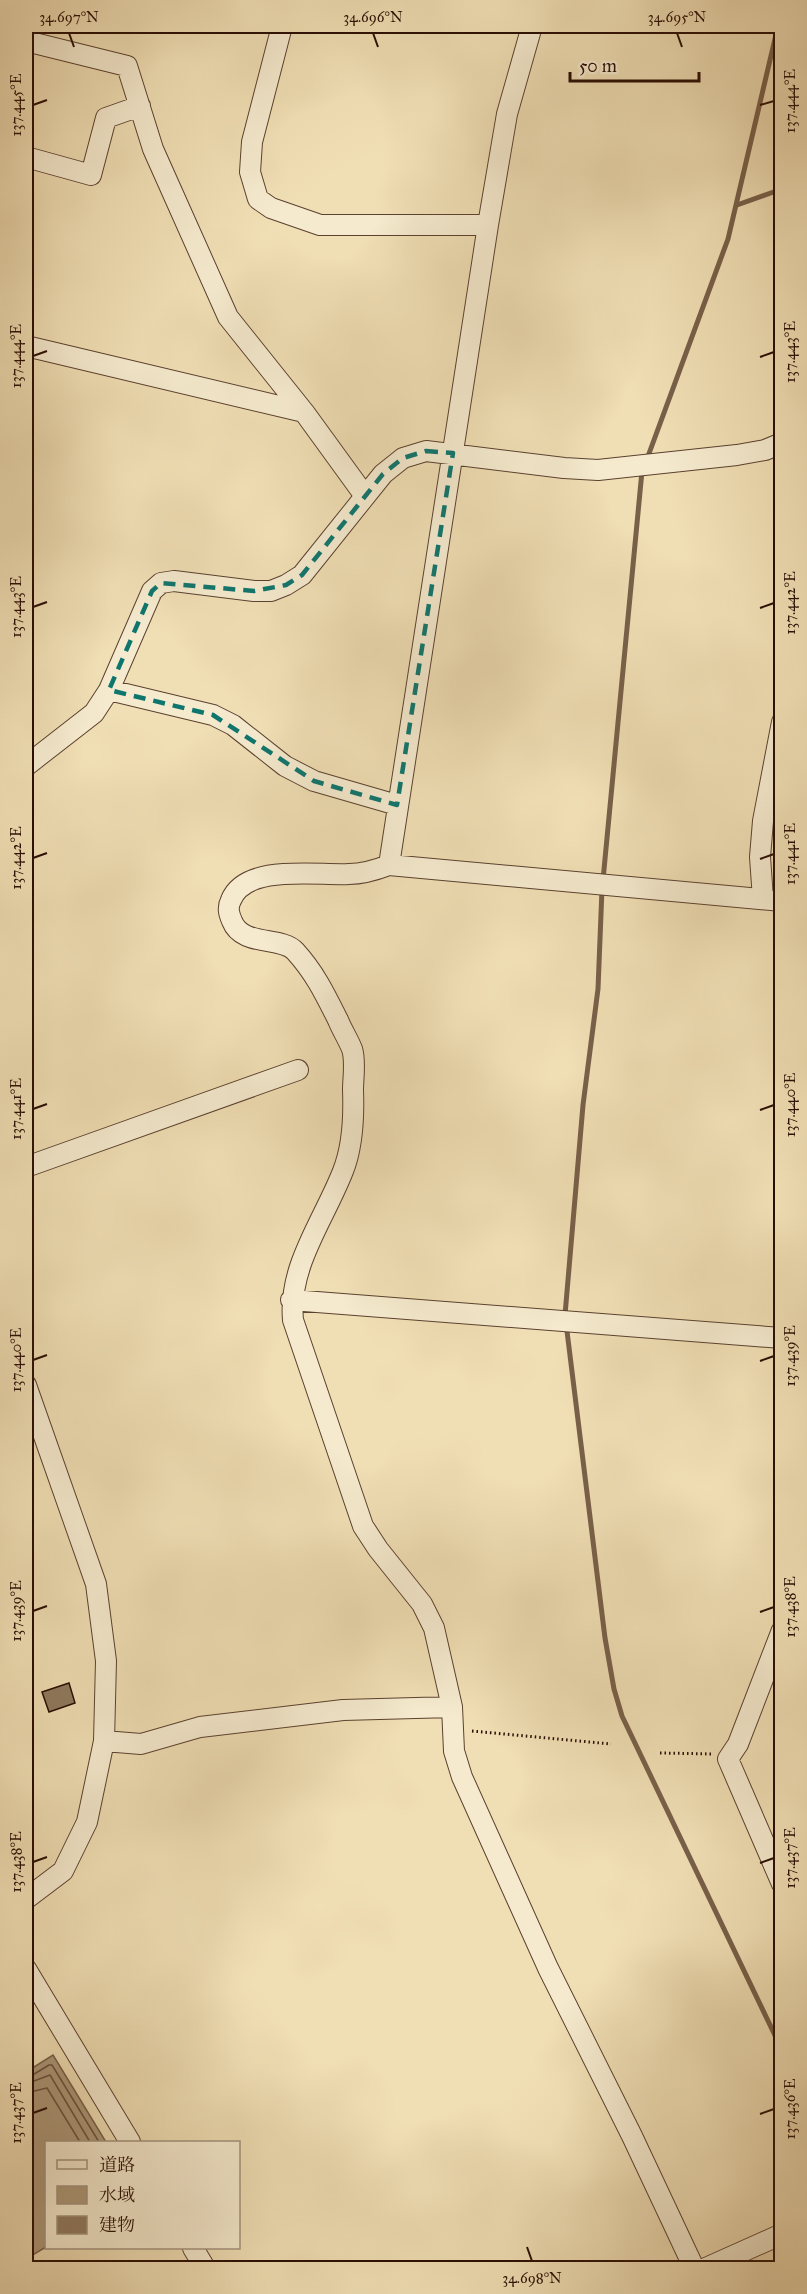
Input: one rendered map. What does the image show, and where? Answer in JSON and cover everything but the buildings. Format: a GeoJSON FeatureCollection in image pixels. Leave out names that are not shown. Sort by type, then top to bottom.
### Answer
{"type":"FeatureCollection","features":[{"type":"Feature","properties":{"kind":"street"},"geometry":{"type":"LineString","coordinates":[[282,26],[252,142],[250,172],[258,199],[271,208],[320,225],[488,225]]}},
{"type":"Feature","properties":{"kind":"street"},"geometry":{"type":"LineString","coordinates":[[389,865],[488,225],[507,114],[532,26]]}},
{"type":"Feature","properties":{"kind":"street"},"geometry":{"type":"LineString","coordinates":[[26,43],[127,66],[153,149],[228,317],[304,412],[365,496]]}},
{"type":"Feature","properties":{"kind":"street"},"geometry":{"type":"LineString","coordinates":[[26,157],[91,175],[106,118],[140,106]]}},
{"type":"Feature","properties":{"kind":"street"},"geometry":{"type":"LineString","coordinates":[[26,346],[304,412]]}},
{"type":"Feature","properties":{"kind":"street"},"geometry":{"type":"LineString","coordinates":[[26,766],[94,712],[109,690],[152,591],[161,583],[174,581],[254,591],[271,591],[286,585],[302,574],[383,474],[403,458],[426,451],[598,470],[737,455],[765,450],[782,443]]}},
{"type":"Feature","properties":{"kind":"street"},"geometry":{"type":"LineString","coordinates":[[109,690],[213,715],[233,725],[285,766],[314,781],[397,805]]}},
{"type":"Feature","properties":{"kind":"street"},"geometry":{"type":"LineString","coordinates":[[694,2268],[632,2136],[548,1968],[462,1777],[454,1751],[452,1707],[434,1628],[422,1604],[378,1549],[363,1526],[293,1320],[291,1300],[296,1276],[344,1169],[354,1118],[353,1051],[318,979],[293,948],[246,936],[234,927],[228,912],[231,900],[238,889],[248,882],[271,875],[373,872],[389,865],[772,900],[760,857],[763,821],[782,722]]}},
{"type":"Feature","properties":{"kind":"street"},"geometry":{"type":"LineString","coordinates":[[26,1167],[298,1070]]}},
{"type":"Feature","properties":{"kind":"street"},"geometry":{"type":"LineString","coordinates":[[291,1300],[782,1338]]}},
{"type":"Feature","properties":{"kind":"street"},"geometry":{"type":"LineString","coordinates":[[26,1385],[96,1584],[106,1661],[104,1741],[87,1822],[63,1871],[26,1899]]}},
{"type":"Feature","properties":{"kind":"street"},"geometry":{"type":"LineString","coordinates":[[782,1630],[738,1744],[729,1759],[782,1884]]}},
{"type":"Feature","properties":{"kind":"street"},"geometry":{"type":"LineString","coordinates":[[104,1741],[141,1744],[200,1727],[322,1712],[452,1707]]}},
{"type":"Feature","properties":{"kind":"street"},"geometry":{"type":"LineString","coordinates":[[26,1969],[128,2141]]}},
{"type":"Feature","properties":{"kind":"street"},"geometry":{"type":"LineString","coordinates":[[706,2268],[782,2234]]}},
{"type":"Feature","properties":{"kind":"street"},"geometry":{"type":"LineString","coordinates":[[194,2249],[205,2268]]}},
{"type":"Feature","properties":{"kind":"path"},"geometry":{"type":"LineString","coordinates":[[453,1729],[610,1744]]}},
{"type":"Feature","properties":{"kind":"path"},"geometry":{"type":"LineString","coordinates":[[660,1753],[719,1754],[729,1759]]}},
{"type":"Feature","properties":{"kind":"highlighted area"},"geometry":{"type":"Polygon","coordinates":[[[426,451],[453,453],[397,805],[314,781],[213,715],[109,690],[152,591],[161,583],[254,591],[286,585],[302,575],[383,474],[403,458],[426,451]]]}},
{"type":"Feature","properties":{"kind":"water"},"geometry":{"type":"Polygon","coordinates":[[[53,2055],[105,2141],[45,2141],[45,2248],[26,2259],[26,2072],[53,2055]]]}},
{"type":"Feature","properties":{"kind":"waterway"},"geometry":{"type":"LineString","coordinates":[[647,459],[728,239],[778,26]]}},
{"type":"Feature","properties":{"kind":"waterway"},"geometry":{"type":"LineString","coordinates":[[737,205],[782,189]]}},
{"type":"Feature","properties":{"kind":"waterway"},"geometry":{"type":"LineString","coordinates":[[603,880],[642,471]]}},
{"type":"Feature","properties":{"kind":"waterway"},"geometry":{"type":"LineString","coordinates":[[602,889],[598,989],[583,1105],[565,1315],[605,1638],[614,1689],[622,1716],[782,2050]]}}]}
